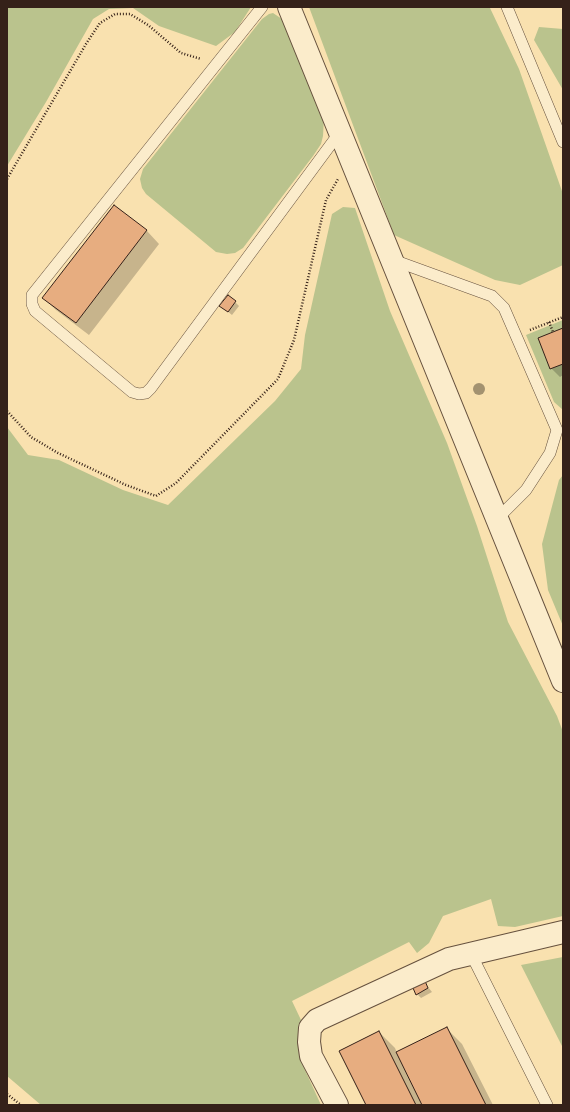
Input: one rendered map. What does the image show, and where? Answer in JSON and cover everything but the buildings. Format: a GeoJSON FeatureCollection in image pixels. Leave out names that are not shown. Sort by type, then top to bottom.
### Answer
{"type":"FeatureCollection","features":[{"type":"Feature","properties":{"kind":"street"},"geometry":{"type":"LineString","coordinates":[[289,7],[563,680]]}},
{"type":"Feature","properties":{"kind":"street"},"geometry":{"type":"LineString","coordinates":[[337,1105],[311,1056],[309,1042],[310,1028],[316,1020],[449,960],[563,932]]}},
{"type":"Feature","properties":{"kind":"lane"},"geometry":{"type":"LineString","coordinates":[[262,7],[32,295],[32,304],[35,311],[132,392],[138,394],[146,393],[340,132]]}},
{"type":"Feature","properties":{"kind":"lane"},"geometry":{"type":"LineString","coordinates":[[507,7],[563,142]]}},
{"type":"Feature","properties":{"kind":"lane"},"geometry":{"type":"LineString","coordinates":[[392,260],[492,296],[504,308],[560,429],[550,453],[526,490],[498,518]]}},
{"type":"Feature","properties":{"kind":"lane"},"geometry":{"type":"LineString","coordinates":[[471,954],[547,1105]]}},
{"type":"Feature","properties":{"kind":"path"},"geometry":{"type":"LineString","coordinates":[[7,179],[86,44],[100,23],[115,14],[130,14],[148,25],[182,53],[217,63]]}},
{"type":"Feature","properties":{"kind":"path"},"geometry":{"type":"LineString","coordinates":[[7,411],[30,437],[58,453],[126,485],[156,496],[176,483],[278,379],[294,340],[326,200],[336,179],[356,171]]}},
{"type":"Feature","properties":{"kind":"path"},"geometry":{"type":"LineString","coordinates":[[516,335],[563,317]]}},
{"type":"Feature","properties":{"kind":"path"},"geometry":{"type":"LineString","coordinates":[[549,322],[554,332]]}},
{"type":"Feature","properties":{"kind":"path"},"geometry":{"type":"LineString","coordinates":[[7,1094],[21,1105]]}},
{"type":"Feature","properties":{"kind":"green space"},"geometry":{"type":"Polygon","coordinates":[[[7,7],[251,7],[235,32],[216,46],[159,26],[133,8],[109,9],[93,19],[46,102],[7,166],[7,7]]]}},
{"type":"Feature","properties":{"kind":"green space"},"geometry":{"type":"Polygon","coordinates":[[[309,7],[490,8],[519,69],[563,194],[563,265],[520,285],[495,280],[394,235],[309,7]]]}},
{"type":"Feature","properties":{"kind":"green space"},"geometry":{"type":"Polygon","coordinates":[[[273,13],[282,19],[324,118],[323,136],[321,144],[313,156],[243,248],[235,253],[227,254],[216,252],[146,194],[142,188],[140,179],[143,169],[262,19],[273,13]]]}},
{"type":"Feature","properties":{"kind":"green space"},"geometry":{"type":"Polygon","coordinates":[[[539,27],[563,29],[563,90],[534,40],[539,27]]]}},
{"type":"Feature","properties":{"kind":"green space"},"geometry":{"type":"Polygon","coordinates":[[[343,207],[355,208],[390,311],[447,443],[477,526],[508,622],[557,716],[563,732],[563,916],[515,927],[498,926],[491,899],[443,916],[429,943],[417,953],[409,942],[292,1001],[301,1020],[300,1059],[321,1105],[41,1105],[7,1076],[7,427],[28,455],[59,460],[123,490],[168,505],[275,401],[301,369],[305,335],[332,214],[343,207]]]}},
{"type":"Feature","properties":{"kind":"green space"},"geometry":{"type":"Polygon","coordinates":[[[563,320],[563,410],[554,402],[526,335],[563,320]]]}},
{"type":"Feature","properties":{"kind":"green space"},"geometry":{"type":"Polygon","coordinates":[[[563,475],[563,626],[548,590],[542,544],[559,480],[563,475]]]}},
{"type":"Feature","properties":{"kind":"green space"},"geometry":{"type":"Polygon","coordinates":[[[563,957],[563,1048],[521,965],[563,957]]]}}]}
